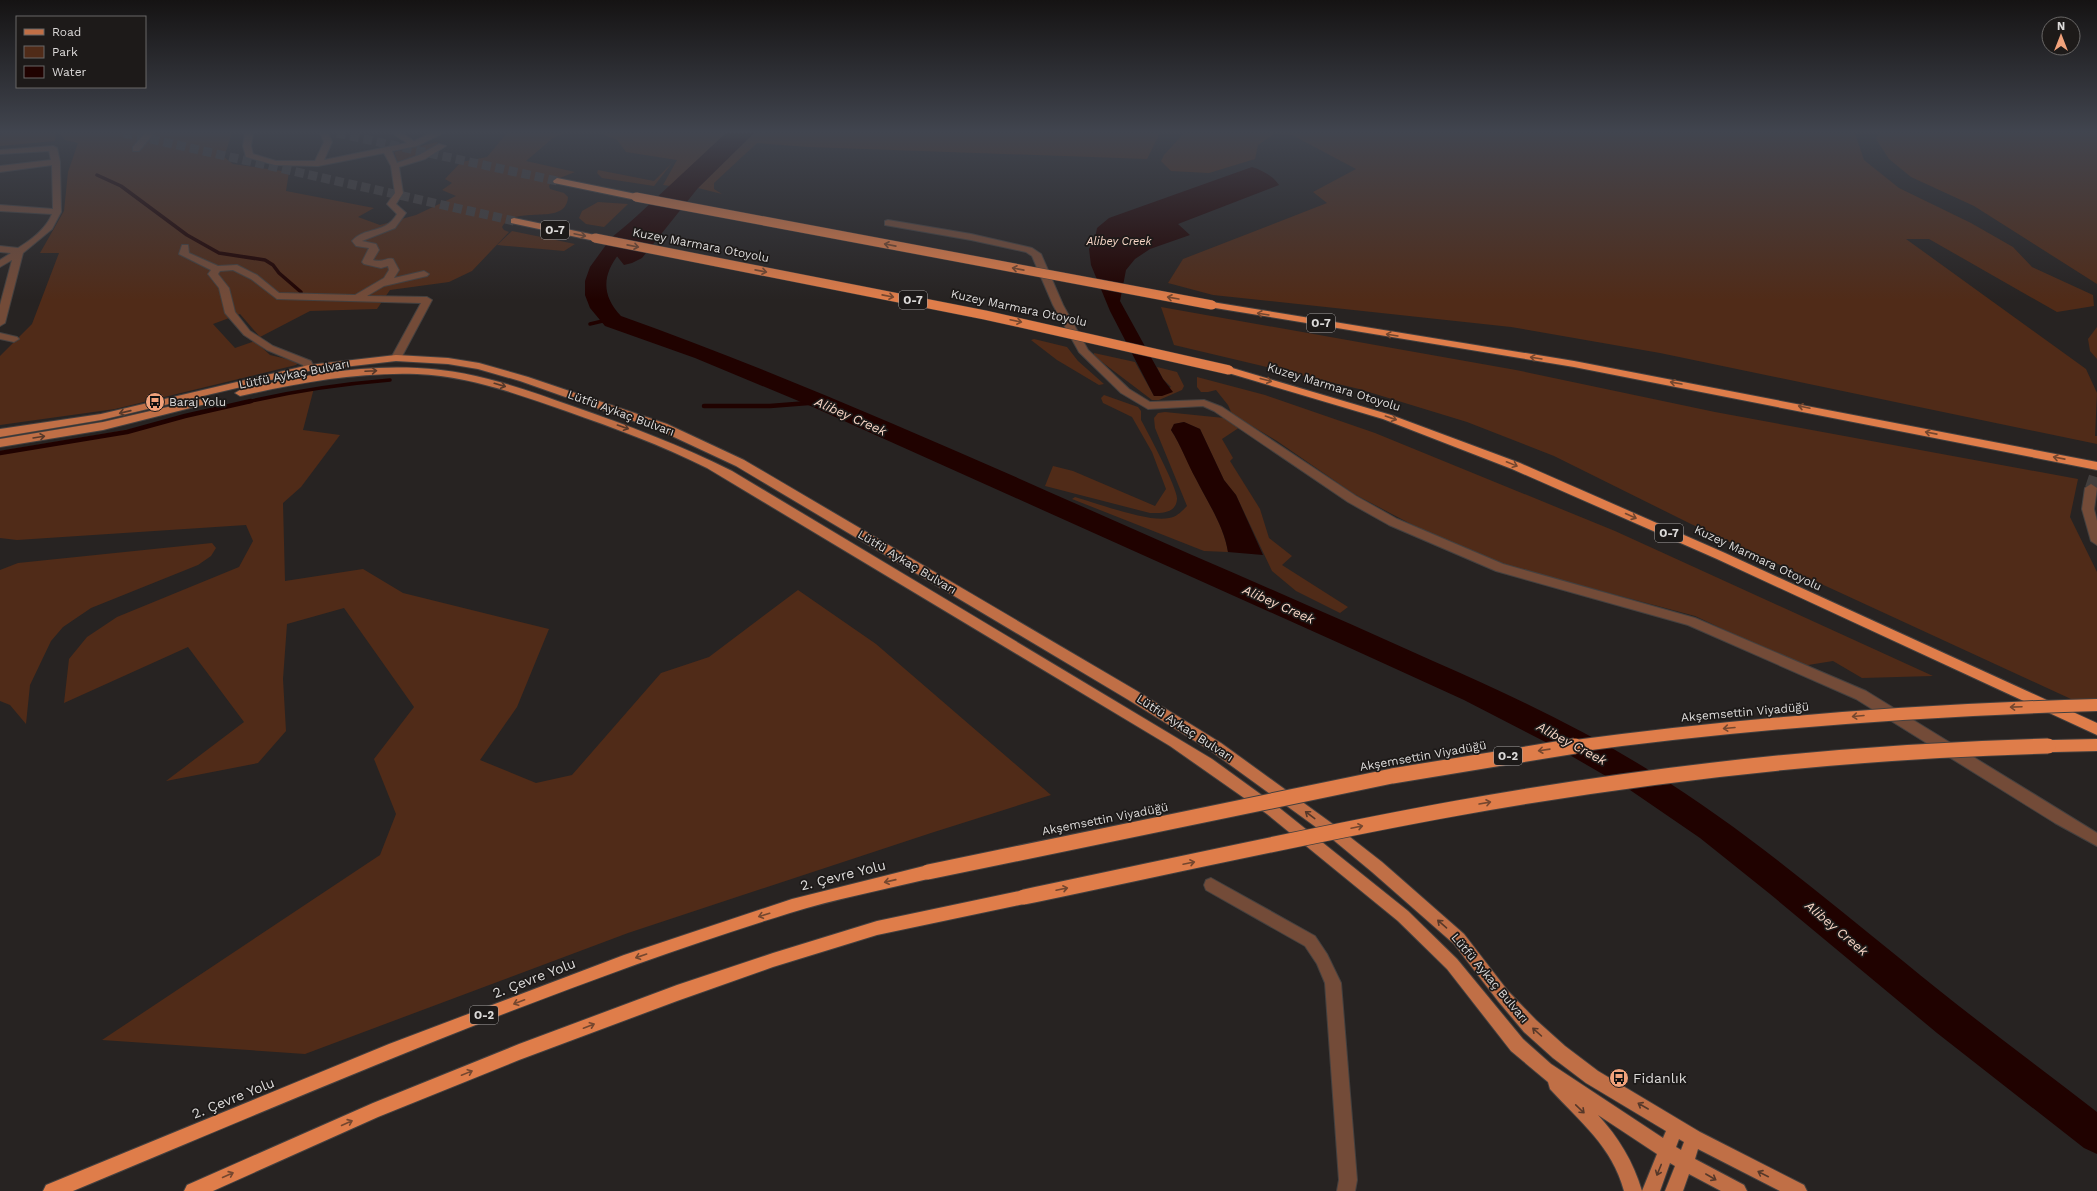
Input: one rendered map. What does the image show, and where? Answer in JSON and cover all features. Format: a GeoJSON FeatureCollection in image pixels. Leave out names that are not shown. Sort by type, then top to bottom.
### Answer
{"type":"FeatureCollection","features":[{"type":"Feature","properties":{"kind":"highway","name":"O-7"},"geometry":{"type":"LineString","coordinates":[[594,189],[1212,306],[1574,364],[1781,403],[2097,466]]}},
{"type":"Feature","properties":{"kind":"highway","name":"Kuzey Marmara Otoyolu"},"geometry":{"type":"LineString","coordinates":[[514,221],[986,315],[1229,370],[1387,417],[1516,466],[1721,556],[2097,729]]}},
{"type":"Feature","properties":{"kind":"highway","name":"Akşemsettin Viyadüğü"},"geometry":{"type":"LineString","coordinates":[[928,872],[1312,792],[1525,753],[1686,732],[1872,715],[1960,709],[2097,705]]}},
{"type":"Feature","properties":{"kind":"highway"},"geometry":{"type":"LineString","coordinates":[[193,1191],[388,1105],[519,1052],[677,992],[773,960],[877,928],[1381,822],[1520,797],[1713,770],[1928,751],[2097,745]]}},
{"type":"Feature","properties":{"kind":"highway","name":"2. Çevre Yolu"},"geometry":{"type":"LineString","coordinates":[[52,1191],[389,1052],[624,962],[792,906],[928,872]]}},
{"type":"Feature","properties":{"kind":"main road","name":"Lütfü Aykaç Bulvarı"},"geometry":{"type":"LineString","coordinates":[[0,433],[101,417],[309,368],[396,358],[448,361],[479,366],[517,376],[663,427],[746,466],[1177,722],[1255,774],[1383,872],[1459,939],[1503,996],[1530,1026],[1559,1052],[1592,1077],[1694,1138],[1798,1191]]}},
{"type":"Feature","properties":{"kind":"main road"},"geometry":{"type":"LineString","coordinates":[[390,370],[396,358]]}},
{"type":"Feature","properties":{"kind":"main road","name":"Lütfü Aykaç Bulvarı"},"geometry":{"type":"LineString","coordinates":[[0,443],[103,426],[277,383],[315,376],[390,370],[445,373],[484,381],[649,436],[692,454],[728,474],[1082,688],[1175,742],[1272,810],[1403,916],[1452,964],[1517,1045],[1545,1070],[1684,1162],[1738,1191]]}},
{"type":"Feature","properties":{"kind":"main road"},"geometry":{"type":"LineString","coordinates":[[1545,1070],[1574,1103],[1608,1136],[1619,1152],[1633,1191]]}},
{"type":"Feature","properties":{"kind":"main road"},"geometry":{"type":"LineString","coordinates":[[1651,1191],[1676,1126]]}},
{"type":"Feature","properties":{"kind":"main road"},"geometry":{"type":"LineString","coordinates":[[1674,1191],[1694,1138]]}},
{"type":"Feature","properties":{"kind":"street"},"geometry":{"type":"LineString","coordinates":[[0,264],[40,236],[56,219],[57,189]]}},
{"type":"Feature","properties":{"kind":"street"},"geometry":{"type":"LineString","coordinates":[[357,299],[363,292],[381,283],[392,275],[393,264],[390,261],[380,266],[374,262],[367,262],[374,250],[373,246],[359,244],[356,241],[386,231],[398,221],[402,213],[391,204],[399,192],[398,189]]}},
{"type":"Feature","properties":{"kind":"street"},"geometry":{"type":"LineString","coordinates":[[0,208],[57,212]]}},
{"type":"Feature","properties":{"kind":"street"},"geometry":{"type":"LineString","coordinates":[[888,223],[971,237],[1029,250],[1036,254],[1058,305],[1084,352],[1124,391],[1148,406],[1204,403],[1224,413],[1352,499],[1393,522],[1500,568],[1691,621],[1861,695],[2053,815],[2097,840]]}},
{"type":"Feature","properties":{"kind":"street"},"geometry":{"type":"LineString","coordinates":[[185,247],[184,254],[217,269],[234,267],[254,277],[277,296],[427,300],[396,358]]}},
{"type":"Feature","properties":{"kind":"street"},"geometry":{"type":"LineString","coordinates":[[0,249],[19,251]]}},
{"type":"Feature","properties":{"kind":"street"},"geometry":{"type":"LineString","coordinates":[[0,323],[19,251]]}},
{"type":"Feature","properties":{"kind":"street"},"geometry":{"type":"LineString","coordinates":[[217,269],[213,274],[224,288],[230,313],[247,333],[270,348],[307,363],[309,368]]}},
{"type":"Feature","properties":{"kind":"street"},"geometry":{"type":"LineString","coordinates":[[381,283],[424,274]]}},
{"type":"Feature","properties":{"kind":"street"},"geometry":{"type":"LineString","coordinates":[[0,336],[14,339]]}},
{"type":"Feature","properties":{"kind":"street"},"geometry":{"type":"LineString","coordinates":[[2091,488],[2088,509],[2097,541]]}},
{"type":"Feature","properties":{"kind":"street"},"geometry":{"type":"LineString","coordinates":[[1211,885],[1310,941],[1322,959],[1334,984],[1348,1180],[1346,1191]]}},
{"type":"Feature","properties":{"kind":"green space"},"geometry":{"type":"Polygon","coordinates":[[[66,189],[286,189],[286,191],[374,208],[358,217],[380,225],[416,215],[456,196],[442,190],[444,189],[550,189],[564,193],[568,197],[565,206],[559,211],[550,214],[528,215],[508,220],[502,227],[504,230],[509,232],[472,271],[449,282],[390,290],[377,309],[310,311],[260,337],[240,314],[213,324],[235,348],[255,341],[270,355],[299,362],[296,365],[115,409],[0,425],[0,356],[32,324],[59,253],[40,253],[64,211],[66,189]]]}},
{"type":"Feature","properties":{"kind":"green space"},"geometry":{"type":"Polygon","coordinates":[[[700,189],[714,189],[722,194],[700,189]]]}},
{"type":"Feature","properties":{"kind":"green space"},"geometry":{"type":"Polygon","coordinates":[[[1319,189],[1900,189],[1971,223],[2013,247],[2032,267],[2093,295],[2094,306],[2057,312],[1929,239],[1906,239],[2086,369],[2097,393],[2095,436],[2097,436],[2097,444],[1660,353],[1511,327],[1213,295],[1168,283],[1183,259],[1327,203],[1313,192],[1319,189]]]}},
{"type":"Feature","properties":{"kind":"green space"},"geometry":{"type":"Polygon","coordinates":[[[1936,189],[2097,189],[2097,284],[1974,206],[1936,189]]]}},
{"type":"Feature","properties":{"kind":"green space"},"geometry":{"type":"Polygon","coordinates":[[[598,202],[628,204],[604,227],[586,224],[579,218],[582,211],[598,202]]]}},
{"type":"Feature","properties":{"kind":"green space"},"geometry":{"type":"Polygon","coordinates":[[[512,231],[575,244],[564,251],[497,245],[512,231]]]}},
{"type":"Feature","properties":{"kind":"green space"},"geometry":{"type":"Polygon","coordinates":[[[1161,307],[1516,370],[1715,412],[2078,479],[2070,517],[2097,572],[2097,711],[1691,524],[1554,456],[1467,422],[1359,389],[1174,345],[1161,307]]]}},
{"type":"Feature","properties":{"kind":"green space"},"geometry":{"type":"Polygon","coordinates":[[[2097,327],[2097,359],[2090,351],[2088,339],[2097,327]]]}},
{"type":"Feature","properties":{"kind":"green space"},"geometry":{"type":"Polygon","coordinates":[[[1034,339],[1067,347],[1078,361],[1104,384],[1099,385],[1057,360],[1031,340],[1034,339]]]}},
{"type":"Feature","properties":{"kind":"green space"},"geometry":{"type":"Polygon","coordinates":[[[1094,353],[1135,362],[1154,396],[1171,387],[1163,379],[1157,367],[1177,372],[1184,386],[1182,390],[1159,400],[1152,400],[1094,356],[1094,353]]]}},
{"type":"Feature","properties":{"kind":"green space"},"geometry":{"type":"Polygon","coordinates":[[[1197,377],[1265,395],[1375,433],[1615,531],[1933,676],[1862,678],[1833,661],[1802,666],[1695,616],[1501,564],[1426,532],[1354,494],[1277,441],[1232,414],[1228,405],[1216,390],[1201,392],[1197,387],[1197,377]]]}},
{"type":"Feature","properties":{"kind":"green space"},"geometry":{"type":"Polygon","coordinates":[[[314,388],[303,430],[340,435],[301,487],[283,503],[285,581],[363,569],[403,593],[549,629],[517,707],[480,760],[536,783],[572,775],[661,673],[709,657],[798,590],[876,644],[1051,795],[628,933],[305,1054],[102,1040],[380,855],[396,814],[374,759],[414,707],[344,608],[287,624],[283,679],[286,731],[258,763],[166,781],[244,722],[188,647],[64,703],[69,659],[87,637],[117,617],[239,567],[253,541],[246,525],[17,540],[0,538],[0,451],[126,430],[314,388]]]}},
{"type":"Feature","properties":{"kind":"green space"},"geometry":{"type":"Polygon","coordinates":[[[1104,395],[1138,407],[1141,411],[1141,420],[1162,461],[1176,493],[1176,504],[1171,510],[1163,513],[1150,513],[1045,486],[1053,466],[1073,471],[1155,506],[1166,489],[1152,452],[1132,417],[1103,403],[1101,398],[1104,395]]]}},
{"type":"Feature","properties":{"kind":"green space"},"geometry":{"type":"Polygon","coordinates":[[[1165,412],[1224,418],[1240,427],[1222,439],[1233,458],[1230,461],[1260,509],[1269,538],[1292,556],[1282,565],[1348,607],[1340,613],[1296,591],[1272,571],[1236,495],[1224,480],[1200,429],[1184,422],[1174,424],[1171,430],[1215,515],[1223,533],[1228,552],[1204,551],[1072,499],[1075,497],[1123,512],[1149,518],[1169,518],[1181,512],[1187,506],[1155,428],[1154,418],[1158,413],[1165,412]]]}},
{"type":"Feature","properties":{"kind":"green space"},"geometry":{"type":"Polygon","coordinates":[[[212,543],[216,548],[211,556],[198,565],[91,608],[63,627],[51,641],[30,685],[26,724],[10,705],[0,701],[0,570],[18,563],[212,543]]]}},
{"type":"Feature","properties":{"kind":"water"},"geometry":{"type":"Polygon","coordinates":[[[666,189],[698,189],[642,258],[624,265],[616,255],[621,233],[625,227],[666,189]]]}},
{"type":"Feature","properties":{"kind":"water","name":"Alibey Creek"},"geometry":{"type":"Polygon","coordinates":[[[1191,189],[1270,189],[1178,224],[1190,235],[1150,249],[1135,259],[1126,270],[1120,301],[1163,379],[1173,392],[1162,396],[1154,396],[1110,311],[1091,265],[1089,249],[1095,239],[1097,228],[1109,218],[1191,189]]]}},
{"type":"Feature","properties":{"kind":"water","name":"Alibey Creek"},"geometry":{"type":"Polygon","coordinates":[[[1184,422],[1200,429],[1224,480],[1236,495],[1263,555],[1228,552],[1219,524],[1171,430],[1174,424],[1184,422]]]}},
{"type":"Feature","properties":{"kind":"waterway"},"geometry":{"type":"LineString","coordinates":[[124,189],[187,235],[219,253],[265,260],[273,265],[279,273],[301,292]]}},
{"type":"Feature","properties":{"kind":"waterway","name":"Alibey Creek"},"geometry":{"type":"LineString","coordinates":[[642,222],[618,242],[600,267],[596,281],[596,295],[601,308],[613,321],[703,353],[821,402],[1349,635],[1474,692],[1572,741],[1641,781],[1711,828],[1782,883],[1949,1021],[2097,1135]]}},
{"type":"Feature","properties":{"kind":"waterway"},"geometry":{"type":"LineString","coordinates":[[590,324],[611,319]]}},
{"type":"Feature","properties":{"kind":"waterway"},"geometry":{"type":"LineString","coordinates":[[247,402],[318,388],[390,380]]}},
{"type":"Feature","properties":{"kind":"waterway"},"geometry":{"type":"LineString","coordinates":[[0,453],[127,432],[185,416],[251,401]]}},
{"type":"Feature","properties":{"kind":"waterway"},"geometry":{"type":"LineString","coordinates":[[704,406],[770,406],[821,402],[819,402]]}},
{"type":"Feature","properties":{"kind":"tunnel"},"geometry":{"type":"LineString","coordinates":[[370,189],[514,221]]}},
{"type":"Feature","properties":{"kind":"tunnel"},"geometry":{"type":"LineString","coordinates":[[2091,488],[2097,470]]}},
{"type":"Feature","properties":{"kind":"place","name":"Baraj Yolu"},"geometry":{"type":"Point","coordinates":[155,402]}},
{"type":"Feature","properties":{"kind":"place","name":"Fidanlık"},"geometry":{"type":"Point","coordinates":[1619,1078]}}]}
